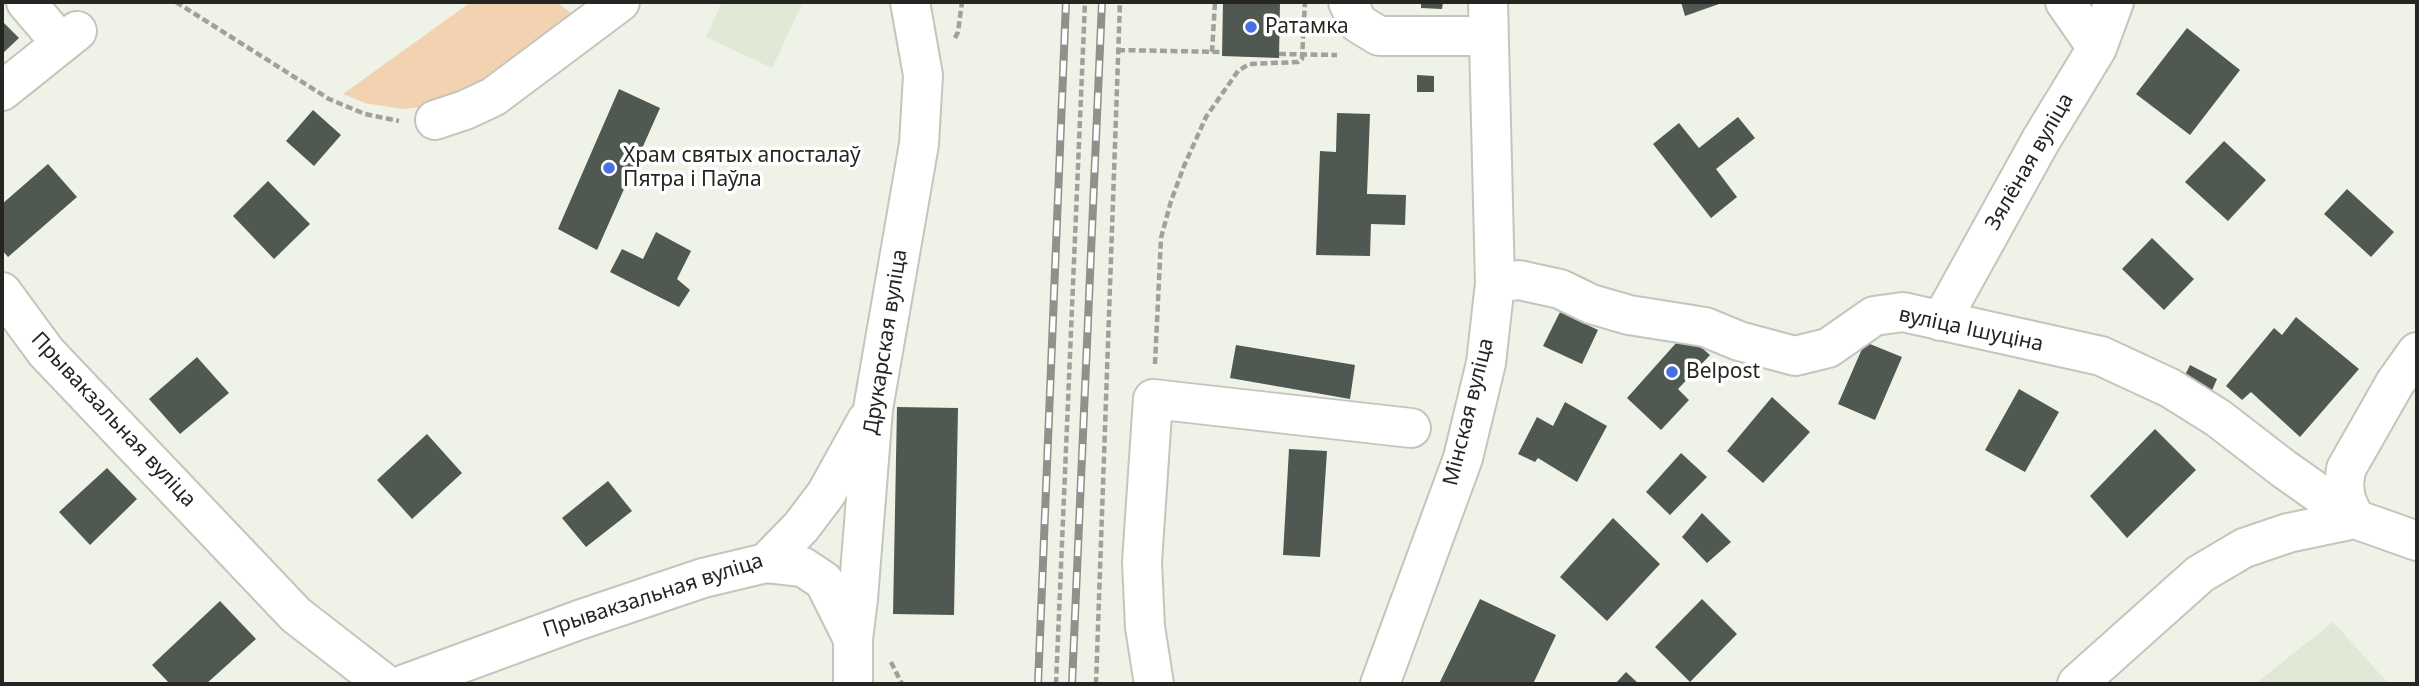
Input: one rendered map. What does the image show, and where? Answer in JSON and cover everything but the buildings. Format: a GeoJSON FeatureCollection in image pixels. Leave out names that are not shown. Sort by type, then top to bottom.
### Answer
{"type":"FeatureCollection","features":[{"type":"Feature","properties":{"kind":"street"},"geometry":{"type":"LineString","coordinates":[[2,91],[69,37],[26,2]]}},
{"type":"Feature","properties":{"kind":"street"},"geometry":{"type":"LineString","coordinates":[[435,120],[493,97],[620,2]]}},
{"type":"Feature","properties":{"kind":"street","name":"Друкарская вуліца"},"geometry":{"type":"LineString","coordinates":[[853,684],[853,639],[873,409],[919,144],[923,75],[911,2]]}},
{"type":"Feature","properties":{"kind":"street"},"geometry":{"type":"LineString","coordinates":[[1348,2],[1358,23],[1379,36],[1488,19]]}},
{"type":"Feature","properties":{"kind":"street"},"geometry":{"type":"LineString","coordinates":[[2065,2],[2097,48]]}},
{"type":"Feature","properties":{"kind":"street","name":"Зялёная вуліца"},"geometry":{"type":"LineString","coordinates":[[1941,321],[2041,140],[2097,48],[2114,2]]}},
{"type":"Feature","properties":{"kind":"street","name":"Мінская вуліца"},"geometry":{"type":"LineString","coordinates":[[1380,684],[1462,458],[1486,363],[1495,283],[1488,19]]}},
{"type":"Feature","properties":{"kind":"street","name":"вуліца Ішуціна"},"geometry":{"type":"LineString","coordinates":[[1495,283],[1519,279],[1560,289],[1591,304],[1629,315],[1705,327],[1739,341],[1795,356],[1828,348],[1874,316],[1903,312],[2101,356],[2170,388],[2218,418],[2355,519],[2417,541]]}},
{"type":"Feature","properties":{"kind":"street","name":"Прывакзальная вуліца"},"geometry":{"type":"LineString","coordinates":[[2,292],[46,352],[296,615],[385,684]]}},
{"type":"Feature","properties":{"kind":"street"},"geometry":{"type":"LineString","coordinates":[[2077,684],[2200,574],[2244,548],[2288,533],[2355,519],[2346,500],[2346,469],[2395,383],[2417,352]]}},
{"type":"Feature","properties":{"kind":"street"},"geometry":{"type":"LineString","coordinates":[[1154,684],[1145,626],[1142,562],[1153,398],[1410,428]]}},
{"type":"Feature","properties":{"kind":"street","name":"Прывакзальная вуліца"},"geometry":{"type":"LineString","coordinates":[[405,684],[702,578],[766,563],[801,527],[826,494],[873,409]]}},
{"type":"Feature","properties":{"kind":"street"},"geometry":{"type":"LineString","coordinates":[[766,563],[803,567],[824,581],[853,639]]}},
{"type":"Feature","properties":{"kind":"path"},"geometry":{"type":"LineString","coordinates":[[176,2],[329,99],[378,117],[402,121],[435,120]]}},
{"type":"Feature","properties":{"kind":"path"},"geometry":{"type":"LineString","coordinates":[[1056,684],[1085,2]]}},
{"type":"Feature","properties":{"kind":"path"},"geometry":{"type":"LineString","coordinates":[[1096,684],[1121,2]]}},
{"type":"Feature","properties":{"kind":"path"},"geometry":{"type":"LineString","coordinates":[[1212,52],[1215,2]]}},
{"type":"Feature","properties":{"kind":"path"},"geometry":{"type":"LineString","coordinates":[[1153,398],[1161,238],[1184,166],[1206,117],[1238,71],[1249,64],[1298,62],[1302,59],[1305,2]]}},
{"type":"Feature","properties":{"kind":"path"},"geometry":{"type":"LineString","coordinates":[[1118,50],[1222,52]]}},
{"type":"Feature","properties":{"kind":"path"},"geometry":{"type":"LineString","coordinates":[[1279,54],[1303,54]]}},
{"type":"Feature","properties":{"kind":"shaded area"},"geometry":{"type":"Polygon","coordinates":[[[471,2],[557,2],[577,18],[485,87],[437,106],[402,109],[365,103],[343,94],[471,2]]]}},
{"type":"Feature","properties":{"kind":"shaded area"},"geometry":{"type":"Polygon","coordinates":[[[722,2],[803,2],[772,68],[706,37],[722,2]]]}},
{"type":"Feature","properties":{"kind":"shaded area"},"geometry":{"type":"Polygon","coordinates":[[[2333,622],[2389,684],[2255,684],[2333,622]]]}},
{"type":"Feature","properties":{"kind":"railway"},"geometry":{"type":"LineString","coordinates":[[1038,684],[1066,2]]}},
{"type":"Feature","properties":{"kind":"railway"},"geometry":{"type":"LineString","coordinates":[[1072,684],[1102,2]]}},
{"type":"Feature","properties":{"kind":"place","name":"Ратамка"},"geometry":{"type":"Point","coordinates":[1251,27]}},
{"type":"Feature","properties":{"kind":"place","name":"Храм святых апосталаў Пятра і Паўла"},"geometry":{"type":"Point","coordinates":[609,168]}},
{"type":"Feature","properties":{"kind":"place","name":"Belpost"},"geometry":{"type":"Point","coordinates":[1672,372]}}]}
